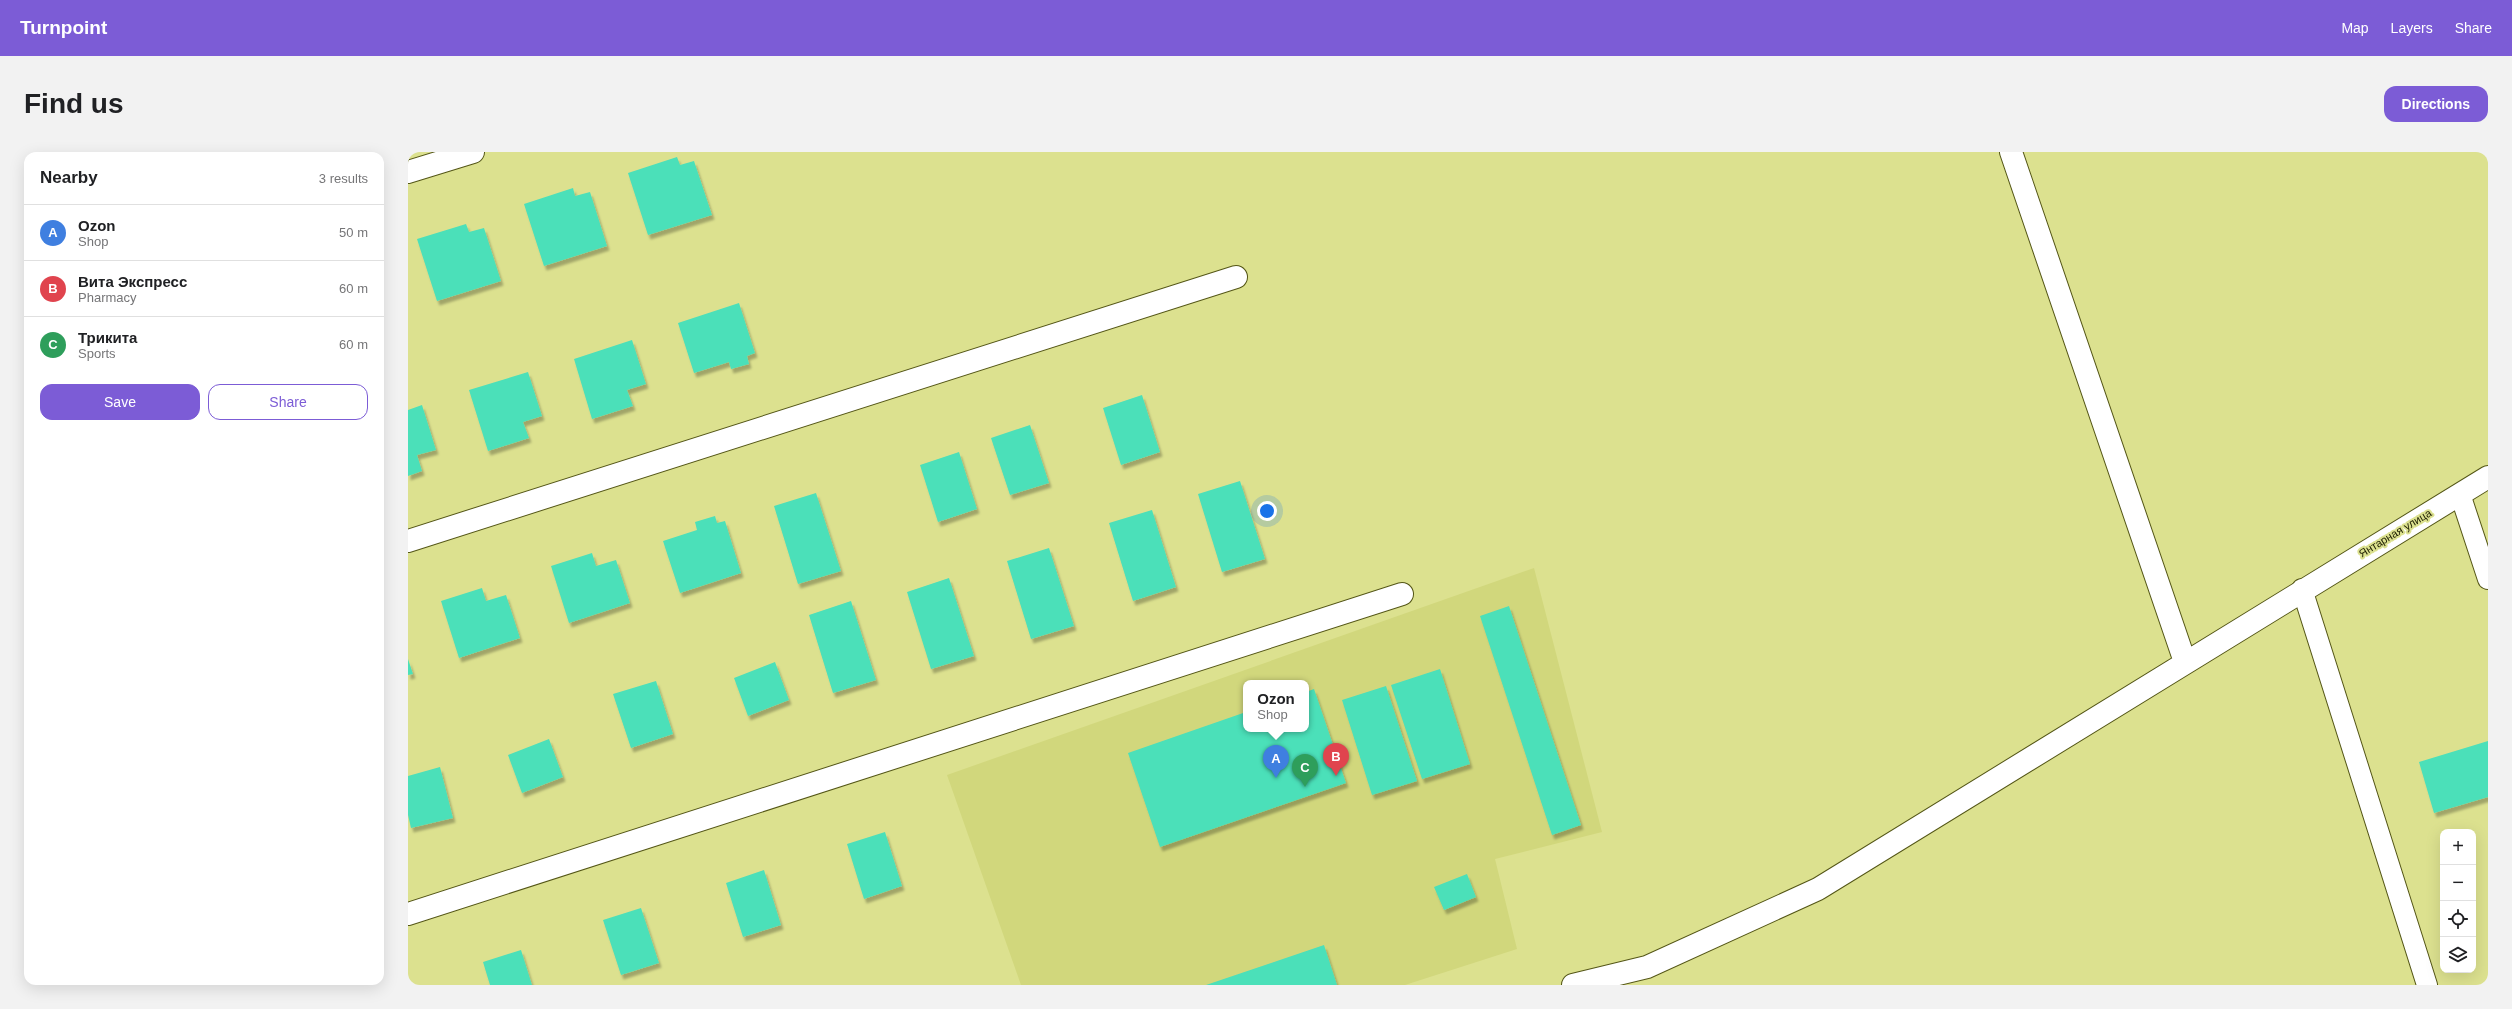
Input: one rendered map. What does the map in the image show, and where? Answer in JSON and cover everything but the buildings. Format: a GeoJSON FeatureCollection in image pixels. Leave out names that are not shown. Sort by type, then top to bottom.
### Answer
{"type":"FeatureCollection","features":[{"type":"Feature","properties":{"kind":"street"},"geometry":{"type":"LineString","coordinates":[[408,172],[472,152]]}},
{"type":"Feature","properties":{"kind":"street"},"geometry":{"type":"LineString","coordinates":[[2012,152],[2185,662]]}},
{"type":"Feature","properties":{"kind":"street"},"geometry":{"type":"LineString","coordinates":[[408,541],[1236,277]]}},
{"type":"Feature","properties":{"kind":"street","name":"Янтарная улица"},"geometry":{"type":"LineString","coordinates":[[1573,985],[1647,967],[1818,889],[2302,589],[2488,477]]}},
{"type":"Feature","properties":{"kind":"street"},"geometry":{"type":"LineString","coordinates":[[408,914],[1402,594]]}},
{"type":"Feature","properties":{"kind":"lane"},"geometry":{"type":"LineString","coordinates":[[2460,494],[2488,579]]}},
{"type":"Feature","properties":{"kind":"lane"},"geometry":{"type":"LineString","coordinates":[[2302,589],[2427,985]]}},
{"type":"Feature","properties":{"kind":"shaded area"},"geometry":{"type":"Polygon","coordinates":[[[1534,568],[1602,832],[1495,859],[1517,949],[1405,985],[1021,985],[947,775],[1534,568]]]}},
{"type":"Feature","properties":{"kind":"place","name":"Вита Экспресс"},"geometry":{"type":"Point","coordinates":[1336,776]}},
{"type":"Feature","properties":{"kind":"place","name":"Ozon"},"geometry":{"type":"Point","coordinates":[1276,778]}},
{"type":"Feature","properties":{"kind":"place","name":"Трикита"},"geometry":{"type":"Point","coordinates":[1305,787]}}]}
